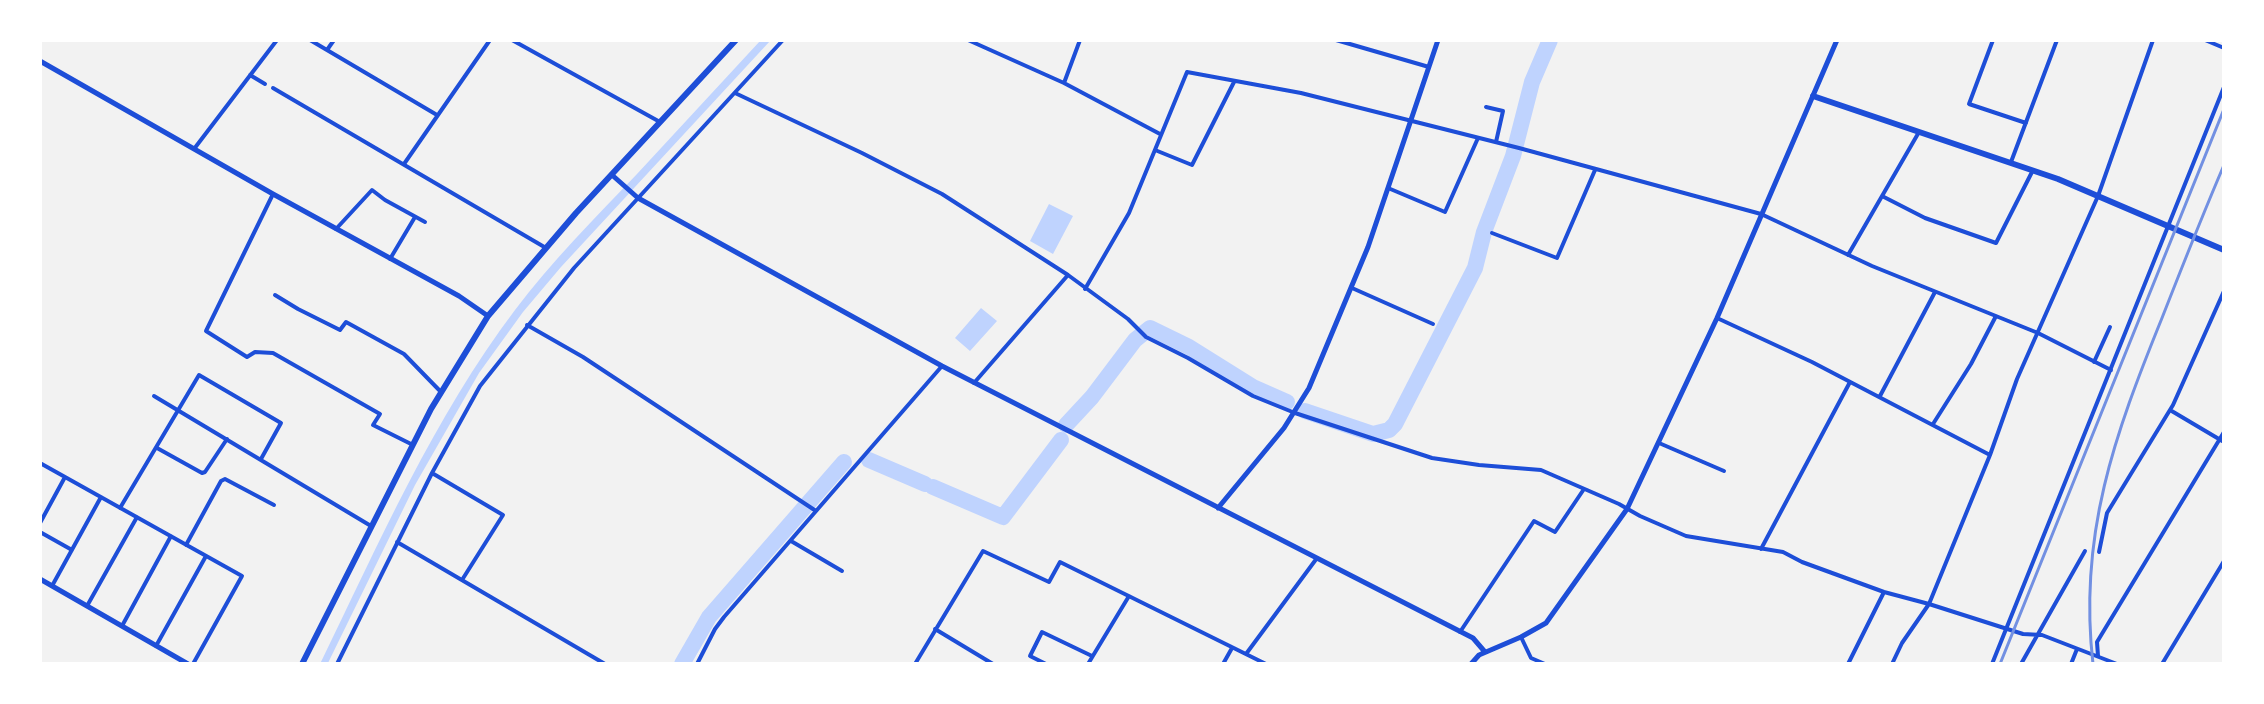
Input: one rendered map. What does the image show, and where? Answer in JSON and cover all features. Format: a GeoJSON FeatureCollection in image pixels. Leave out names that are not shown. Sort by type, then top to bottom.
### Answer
{"type":"FeatureCollection","features":[{"type":"Feature","properties":{"kind":"main road"},"geometry":{"type":"LineString","coordinates":[[302,663],[441,392],[488,316],[546,248],[736,40]]}},
{"type":"Feature","properties":{"kind":"main road"},"geometry":{"type":"LineString","coordinates":[[1813,96],[2033,170],[2223,250]]}},
{"type":"Feature","properties":{"kind":"street"},"geometry":{"type":"LineString","coordinates":[[194,149],[277,40]]}},
{"type":"Feature","properties":{"kind":"street"},"geometry":{"type":"LineString","coordinates":[[310,40],[437,115]]}},
{"type":"Feature","properties":{"kind":"street"},"geometry":{"type":"LineString","coordinates":[[327,50],[334,40]]}},
{"type":"Feature","properties":{"kind":"street"},"geometry":{"type":"LineString","coordinates":[[404,164],[490,40]]}},
{"type":"Feature","properties":{"kind":"street"},"geometry":{"type":"LineString","coordinates":[[512,40],[660,122]]}},
{"type":"Feature","properties":{"kind":"street"},"geometry":{"type":"LineString","coordinates":[[337,663],[432,473],[480,386],[574,268],[636,197],[783,40]]}},
{"type":"Feature","properties":{"kind":"street"},"geometry":{"type":"LineString","coordinates":[[968,40],[1064,83],[1160,134]]}},
{"type":"Feature","properties":{"kind":"street"},"geometry":{"type":"LineString","coordinates":[[1064,83],[1080,40]]}},
{"type":"Feature","properties":{"kind":"street"},"geometry":{"type":"LineString","coordinates":[[1336,40],[1429,67]]}},
{"type":"Feature","properties":{"kind":"street"},"geometry":{"type":"LineString","coordinates":[[1218,508],[1295,413],[1326,351],[1352,288],[1438,40]]}},
{"type":"Feature","properties":{"kind":"street"},"geometry":{"type":"LineString","coordinates":[[1471,663],[1485,652],[1540,628],[1551,618],[1627,509],[1717,318],[1837,40]]}},
{"type":"Feature","properties":{"kind":"street"},"geometry":{"type":"LineString","coordinates":[[1994,40],[1969,104],[2026,123]]}},
{"type":"Feature","properties":{"kind":"street"},"geometry":{"type":"LineString","coordinates":[[2011,162],[2057,40]]}},
{"type":"Feature","properties":{"kind":"street"},"geometry":{"type":"LineString","coordinates":[[1892,663],[1902,643],[1929,604],[1990,456],[2037,333],[2098,196],[2153,40]]}},
{"type":"Feature","properties":{"kind":"street"},"geometry":{"type":"LineString","coordinates":[[2205,40],[2223,48]]}},
{"type":"Feature","properties":{"kind":"street"},"geometry":{"type":"LineString","coordinates":[[40,61],[273,194],[459,296],[488,316]]}},
{"type":"Feature","properties":{"kind":"street"},"geometry":{"type":"LineString","coordinates":[[1085,288],[1129,213],[1187,72],[1301,93],[1519,148],[1761,214],[1848,255],[2037,333],[2111,370]]}},
{"type":"Feature","properties":{"kind":"street"},"geometry":{"type":"LineString","coordinates":[[250,75],[265,84]]}},
{"type":"Feature","properties":{"kind":"street"},"geometry":{"type":"LineString","coordinates":[[1155,150],[1192,165],[1234,82]]}},
{"type":"Feature","properties":{"kind":"street"},"geometry":{"type":"LineString","coordinates":[[1992,663],[2223,87]]}},
{"type":"Feature","properties":{"kind":"street"},"geometry":{"type":"LineString","coordinates":[[273,88],[546,248]]}},
{"type":"Feature","properties":{"kind":"street"},"geometry":{"type":"LineString","coordinates":[[735,93],[942,194],[1068,275],[1138,328],[1146,337],[1188,358],[1253,396],[1295,413],[1432,458],[1479,465],[1541,470],[1686,536],[1782,552],[1802,562],[1884,592],[2006,628],[2042,635],[2117,663]]}},
{"type":"Feature","properties":{"kind":"street"},"geometry":{"type":"LineString","coordinates":[[1486,107],[1503,111],[1496,142]]}},
{"type":"Feature","properties":{"kind":"street"},"geometry":{"type":"LineString","coordinates":[[1848,255],[1919,132]]}},
{"type":"Feature","properties":{"kind":"street"},"geometry":{"type":"LineString","coordinates":[[1388,188],[1445,212],[1478,138]]}},
{"type":"Feature","properties":{"kind":"street"},"geometry":{"type":"LineString","coordinates":[[1491,233],[1557,258],[1594,170]]}},
{"type":"Feature","properties":{"kind":"street"},"geometry":{"type":"LineString","coordinates":[[1882,196],[1925,218],[1996,243],[2033,170]]}},
{"type":"Feature","properties":{"kind":"street"},"geometry":{"type":"LineString","coordinates":[[612,175],[636,197],[942,366],[1460,632],[1478,642],[1485,652]]}},
{"type":"Feature","properties":{"kind":"street"},"geometry":{"type":"LineString","coordinates":[[336,229],[372,190],[425,222]]}},
{"type":"Feature","properties":{"kind":"street"},"geometry":{"type":"LineString","coordinates":[[273,194],[206,331],[247,357],[255,352],[273,353],[380,414],[373,425],[413,446]]}},
{"type":"Feature","properties":{"kind":"street"},"geometry":{"type":"LineString","coordinates":[[390,259],[415,217]]}},
{"type":"Feature","properties":{"kind":"street"},"geometry":{"type":"LineString","coordinates":[[974,383],[1068,275]]}},
{"type":"Feature","properties":{"kind":"street"},"geometry":{"type":"LineString","coordinates":[[1352,288],[1433,324]]}},
{"type":"Feature","properties":{"kind":"street"},"geometry":{"type":"LineString","coordinates":[[2099,552],[2107,513],[2170,410],[2223,291]]}},
{"type":"Feature","properties":{"kind":"street"},"geometry":{"type":"LineString","coordinates":[[1880,396],[1935,292]]}},
{"type":"Feature","properties":{"kind":"street"},"geometry":{"type":"LineString","coordinates":[[275,295],[340,330],[346,321],[404,354],[441,392]]}},
{"type":"Feature","properties":{"kind":"street"},"geometry":{"type":"LineString","coordinates":[[1933,424],[1971,364],[1996,316]]}},
{"type":"Feature","properties":{"kind":"street"},"geometry":{"type":"LineString","coordinates":[[1717,318],[1880,396],[1990,456]]}},
{"type":"Feature","properties":{"kind":"street"},"geometry":{"type":"LineString","coordinates":[[528,325],[583,357],[816,511]]}},
{"type":"Feature","properties":{"kind":"street"},"geometry":{"type":"LineString","coordinates":[[2094,362],[2110,327]]}},
{"type":"Feature","properties":{"kind":"street"},"geometry":{"type":"LineString","coordinates":[[697,663],[724,617],[942,366]]}},
{"type":"Feature","properties":{"kind":"street"},"geometry":{"type":"LineString","coordinates":[[120,508],[199,375],[281,423],[261,459]]}},
{"type":"Feature","properties":{"kind":"street"},"geometry":{"type":"LineString","coordinates":[[1761,549],[1850,382]]}},
{"type":"Feature","properties":{"kind":"street"},"geometry":{"type":"LineString","coordinates":[[154,396],[372,526]]}},
{"type":"Feature","properties":{"kind":"street"},"geometry":{"type":"LineString","coordinates":[[2170,410],[2222,441]]}},
{"type":"Feature","properties":{"kind":"street"},"geometry":{"type":"LineString","coordinates":[[2097,656],[2097,642],[2222,441],[2223,432]]}},
{"type":"Feature","properties":{"kind":"street"},"geometry":{"type":"LineString","coordinates":[[157,448],[202,473],[205,472],[227,439]]}},
{"type":"Feature","properties":{"kind":"street"},"geometry":{"type":"LineString","coordinates":[[1659,443],[1724,471]]}},
{"type":"Feature","properties":{"kind":"street"},"geometry":{"type":"LineString","coordinates":[[40,463],[242,576],[193,663]]}},
{"type":"Feature","properties":{"kind":"street"},"geometry":{"type":"LineString","coordinates":[[432,473],[503,515],[462,580]]}},
{"type":"Feature","properties":{"kind":"street"},"geometry":{"type":"LineString","coordinates":[[40,523],[65,477]]}},
{"type":"Feature","properties":{"kind":"street"},"geometry":{"type":"LineString","coordinates":[[186,545],[221,481],[225,479],[274,505]]}},
{"type":"Feature","properties":{"kind":"street"},"geometry":{"type":"LineString","coordinates":[[1460,632],[1534,520],[1555,532],[1584,489]]}},
{"type":"Feature","properties":{"kind":"street"},"geometry":{"type":"LineString","coordinates":[[52,586],[101,497]]}},
{"type":"Feature","properties":{"kind":"street"},"geometry":{"type":"LineString","coordinates":[[87,606],[137,518]]}},
{"type":"Feature","properties":{"kind":"street"},"geometry":{"type":"LineString","coordinates":[[40,532],[72,550]]}},
{"type":"Feature","properties":{"kind":"street"},"geometry":{"type":"LineString","coordinates":[[122,626],[171,536]]}},
{"type":"Feature","properties":{"kind":"street"},"geometry":{"type":"LineString","coordinates":[[397,542],[605,663]]}},
{"type":"Feature","properties":{"kind":"street"},"geometry":{"type":"LineString","coordinates":[[791,542],[842,571]]}},
{"type":"Feature","properties":{"kind":"street"},"geometry":{"type":"LineString","coordinates":[[915,663],[983,550],[1050,582],[1060,562],[1266,663]]}},
{"type":"Feature","properties":{"kind":"street"},"geometry":{"type":"LineString","coordinates":[[2021,663],[2085,551]]}},
{"type":"Feature","properties":{"kind":"street"},"geometry":{"type":"LineString","coordinates":[[156,646],[206,555]]}},
{"type":"Feature","properties":{"kind":"street"},"geometry":{"type":"LineString","coordinates":[[1246,654],[1317,558]]}},
{"type":"Feature","properties":{"kind":"street"},"geometry":{"type":"LineString","coordinates":[[2162,663],[2223,561]]}},
{"type":"Feature","properties":{"kind":"street"},"geometry":{"type":"LineString","coordinates":[[40,579],[188,663]]}},
{"type":"Feature","properties":{"kind":"street"},"geometry":{"type":"LineString","coordinates":[[1848,663],[1884,592]]}},
{"type":"Feature","properties":{"kind":"street"},"geometry":{"type":"LineString","coordinates":[[1088,663],[1129,596]]}},
{"type":"Feature","properties":{"kind":"street"},"geometry":{"type":"LineString","coordinates":[[935,629],[993,663]]}},
{"type":"Feature","properties":{"kind":"street"},"geometry":{"type":"LineString","coordinates":[[1046,663],[1030,656],[1042,632],[1092,656]]}},
{"type":"Feature","properties":{"kind":"street"},"geometry":{"type":"LineString","coordinates":[[1521,638],[1531,658],[1545,663]]}},
{"type":"Feature","properties":{"kind":"street"},"geometry":{"type":"LineString","coordinates":[[1223,663],[1232,648]]}},
{"type":"Feature","properties":{"kind":"street"},"geometry":{"type":"LineString","coordinates":[[2071,663],[2077,649]]}},
{"type":"Feature","properties":{"kind":"water"},"geometry":{"type":"Polygon","coordinates":[[[760,41],[770,41],[561,267],[523,312],[479,373],[415,485],[328,663],[320,664],[409,482],[433,437],[486,351],[515,310],[558,257],[760,41]]]}},
{"type":"Feature","properties":{"kind":"water"},"geometry":{"type":"Polygon","coordinates":[[[1049,204],[1073,216],[1053,254],[1030,241],[1049,204]]]}},
{"type":"Feature","properties":{"kind":"water"},"geometry":{"type":"Polygon","coordinates":[[[981,308],[997,321],[970,351],[955,338],[981,308]]]}},
{"type":"Feature","properties":{"kind":"waterway"},"geometry":{"type":"LineString","coordinates":[[1305,411],[1373,434],[1389,430],[1395,424],[1475,268],[1484,232],[1513,156],[1532,82],[1550,40]]}},
{"type":"Feature","properties":{"kind":"waterway"},"geometry":{"type":"LineString","coordinates":[[1066,425],[1092,397],[1135,340],[1150,328],[1189,347],[1253,387],[1287,402]]}},
{"type":"Feature","properties":{"kind":"waterway"},"geometry":{"type":"LineString","coordinates":[[933,487],[1003,517],[1061,440]]}},
{"type":"Feature","properties":{"kind":"waterway"},"geometry":{"type":"LineString","coordinates":[[869,460],[925,484]]}},
{"type":"Feature","properties":{"kind":"waterway"},"geometry":{"type":"LineString","coordinates":[[682,664],[709,617],[844,462]]}},
{"type":"Feature","properties":{"kind":"railway"},"geometry":{"type":"LineString","coordinates":[[2000,664],[2224,109]]}},
{"type":"Feature","properties":{"kind":"railway"},"geometry":{"type":"LineString","coordinates":[[2093,664],[2090,617],[2091,572],[2104,486],[2129,403],[2224,165]]}}]}
